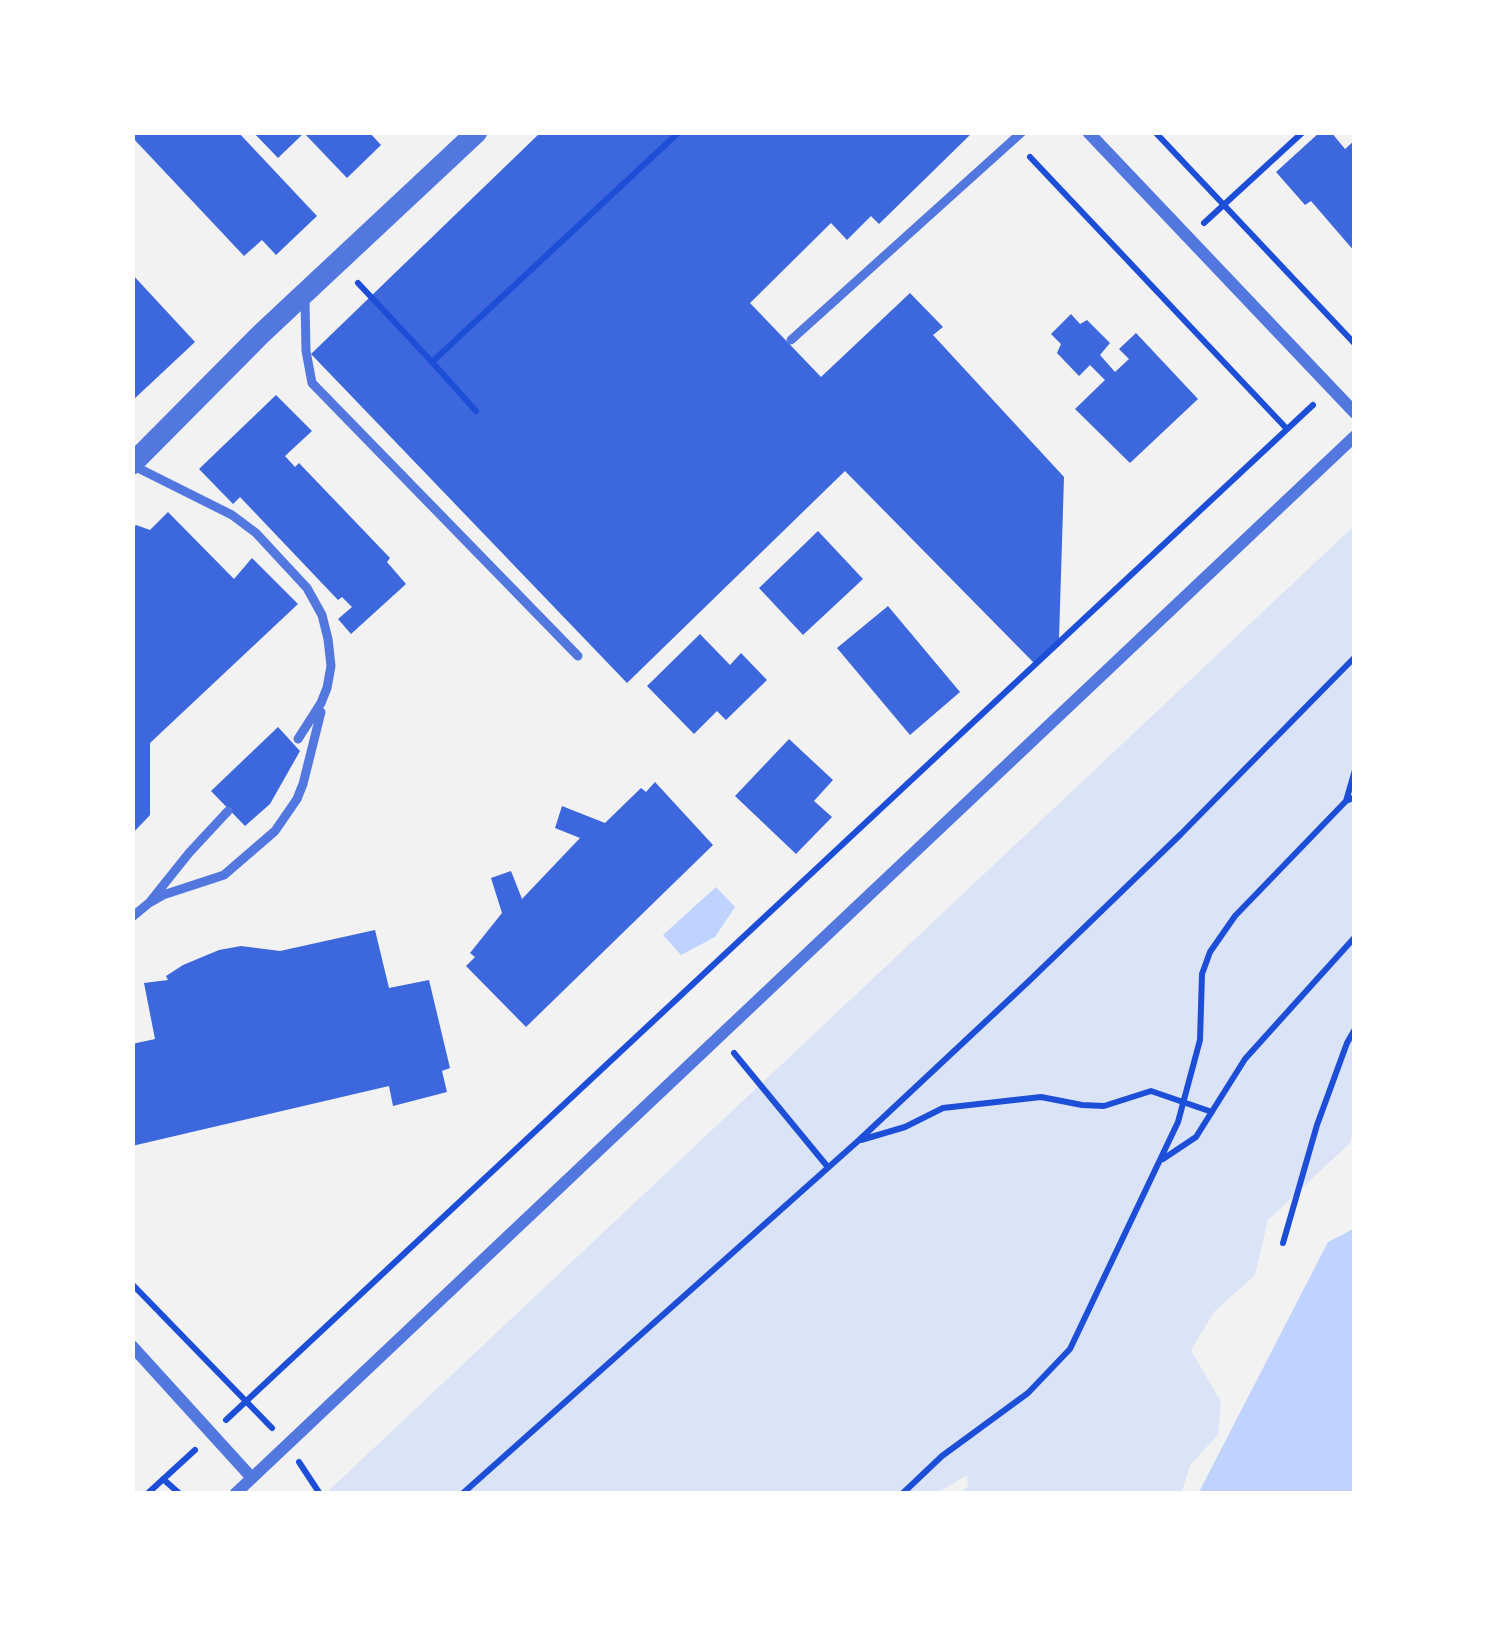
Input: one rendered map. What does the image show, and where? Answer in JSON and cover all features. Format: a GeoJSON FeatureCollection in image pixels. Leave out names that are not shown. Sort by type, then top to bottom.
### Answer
{"type":"FeatureCollection","features":[{"type":"Feature","properties":{"kind":"street"},"geometry":{"type":"LineString","coordinates":[[132,464],[477,132]]}},
{"type":"Feature","properties":{"kind":"street"},"geometry":{"type":"LineString","coordinates":[[1088,132],[1355,413]]}},
{"type":"Feature","properties":{"kind":"street"},"geometry":{"type":"LineString","coordinates":[[235,1494],[1355,436]]}},
{"type":"Feature","properties":{"kind":"street"},"geometry":{"type":"LineString","coordinates":[[132,1346],[252,1478]]}},
{"type":"Feature","properties":{"kind":"lane"},"geometry":{"type":"LineString","coordinates":[[791,340],[1018,135]]}},
{"type":"Feature","properties":{"kind":"lane"},"geometry":{"type":"LineString","coordinates":[[305,294],[312,383],[578,656]]}},
{"type":"Feature","properties":{"kind":"lane"},"geometry":{"type":"LineString","coordinates":[[132,464],[232,515],[256,533],[307,588],[322,615],[331,666],[303,784],[275,831],[224,875],[149,902]]}},
{"type":"Feature","properties":{"kind":"lane"},"geometry":{"type":"LineString","coordinates":[[298,739],[327,688]]}},
{"type":"Feature","properties":{"kind":"lane"},"geometry":{"type":"LineString","coordinates":[[132,917],[228,812]]}},
{"type":"Feature","properties":{"kind":"path"},"geometry":{"type":"LineString","coordinates":[[432,362],[679,132]]}},
{"type":"Feature","properties":{"kind":"path"},"geometry":{"type":"LineString","coordinates":[[1155,132],[1355,344]]}},
{"type":"Feature","properties":{"kind":"path"},"geometry":{"type":"LineString","coordinates":[[1188,238],[1303,132]]}},
{"type":"Feature","properties":{"kind":"path"},"geometry":{"type":"LineString","coordinates":[[1018,135],[1287,429]]}},
{"type":"Feature","properties":{"kind":"path"},"geometry":{"type":"LineString","coordinates":[[339,263],[476,411]]}},
{"type":"Feature","properties":{"kind":"path"},"geometry":{"type":"LineString","coordinates":[[147,1494],[1331,388]]}},
{"type":"Feature","properties":{"kind":"path"},"geometry":{"type":"LineString","coordinates":[[462,1494],[858,1141],[1147,867],[1355,657]]}},
{"type":"Feature","properties":{"kind":"path"},"geometry":{"type":"LineString","coordinates":[[1346,801],[1355,770]]}},
{"type":"Feature","properties":{"kind":"path"},"geometry":{"type":"LineString","coordinates":[[902,1494],[942,1456],[1028,1393],[1070,1348],[1178,1122],[1200,1040],[1202,974],[1210,952],[1235,916],[1355,797]]}},
{"type":"Feature","properties":{"kind":"path"},"geometry":{"type":"LineString","coordinates":[[1160,1160],[1196,1137],[1245,1059],[1355,937]]}},
{"type":"Feature","properties":{"kind":"path"},"geometry":{"type":"LineString","coordinates":[[1283,1243],[1316,1125],[1355,1029]]}},
{"type":"Feature","properties":{"kind":"path"},"geometry":{"type":"LineString","coordinates":[[720,1036],[827,1166]]}},
{"type":"Feature","properties":{"kind":"path"},"geometry":{"type":"LineString","coordinates":[[858,1141],[943,1108],[1041,1097],[1105,1106],[1151,1091],[1212,1112]]}},
{"type":"Feature","properties":{"kind":"path"},"geometry":{"type":"LineString","coordinates":[[132,1285],[287,1444],[320,1494]]}},
{"type":"Feature","properties":{"kind":"path"},"geometry":{"type":"LineString","coordinates":[[164,1479],[180,1494]]}},
{"type":"Feature","properties":{"kind":"shaded area"},"geometry":{"type":"Polygon","coordinates":[[[1355,525],[1355,1124],[1350,1143],[1268,1220],[1255,1275],[1214,1312],[1191,1350],[1221,1402],[1218,1435],[1190,1465],[1182,1492],[956,1494],[968,1487],[967,1475],[936,1494],[325,1494],[1355,525]]]}},
{"type":"Feature","properties":{"kind":"water"},"geometry":{"type":"Polygon","coordinates":[[[716,887],[735,907],[715,937],[681,955],[663,935],[716,887]]]}},
{"type":"Feature","properties":{"kind":"water"},"geometry":{"type":"Polygon","coordinates":[[[1355,1228],[1355,1494],[1198,1494],[1328,1242],[1355,1228]]]}},
{"type":"Feature","properties":{"kind":"building"},"geometry":{"type":"Polygon","coordinates":[[[132,132],[238,132],[317,216],[276,255],[262,240],[244,256],[132,132]]]}},
{"type":"Feature","properties":{"kind":"building"},"geometry":{"type":"Polygon","coordinates":[[[253,132],[369,132],[381,145],[347,178],[304,133],[278,158],[253,132]]]}},
{"type":"Feature","properties":{"kind":"building"},"geometry":{"type":"Polygon","coordinates":[[[541,132],[973,132],[879,224],[871,216],[847,240],[831,223],[750,303],[821,377],[910,293],[943,327],[933,335],[1064,477],[1059,639],[1035,664],[845,471],[627,683],[311,354],[541,132]]]}},
{"type":"Feature","properties":{"kind":"building"},"geometry":{"type":"Polygon","coordinates":[[[1320,132],[1331,132],[1345,149],[1355,140],[1355,252],[1311,201],[1305,205],[1276,172],[1320,132]]]}},
{"type":"Feature","properties":{"kind":"building"},"geometry":{"type":"Polygon","coordinates":[[[132,274],[195,342],[132,401],[132,274]]]}},
{"type":"Feature","properties":{"kind":"building"},"geometry":{"type":"Polygon","coordinates":[[[1071,314],[1080,324],[1087,320],[1110,343],[1100,355],[1115,372],[1129,359],[1119,349],[1136,333],[1198,399],[1130,463],[1075,409],[1105,380],[1090,365],[1079,376],[1057,353],[1061,344],[1051,334],[1071,314]]]}},
{"type":"Feature","properties":{"kind":"building"},"geometry":{"type":"Polygon","coordinates":[[[276,395],[312,431],[285,456],[295,467],[299,463],[390,558],[387,562],[406,584],[351,634],[338,619],[352,607],[342,597],[338,600],[240,497],[233,504],[199,469],[276,395]]]}},
{"type":"Feature","properties":{"kind":"building"},"geometry":{"type":"Polygon","coordinates":[[[168,512],[234,579],[252,558],[298,604],[150,743],[150,815],[132,834],[132,529],[136,525],[150,530],[168,512]]]}},
{"type":"Feature","properties":{"kind":"building"},"geometry":{"type":"Polygon","coordinates":[[[818,531],[863,579],[803,635],[759,588],[818,531]]]}},
{"type":"Feature","properties":{"kind":"building"},"geometry":{"type":"Polygon","coordinates":[[[888,606],[960,692],[910,735],[837,648],[888,606]]]}},
{"type":"Feature","properties":{"kind":"building"},"geometry":{"type":"Polygon","coordinates":[[[700,634],[730,665],[741,653],[767,680],[726,720],[717,711],[694,734],[647,686],[700,634]]]}},
{"type":"Feature","properties":{"kind":"building"},"geometry":{"type":"Polygon","coordinates":[[[278,727],[300,751],[270,804],[245,826],[211,791],[278,727]]]}},
{"type":"Feature","properties":{"kind":"building"},"geometry":{"type":"Polygon","coordinates":[[[789,739],[833,780],[814,801],[832,817],[796,854],[735,796],[789,739]]]}},
{"type":"Feature","properties":{"kind":"building"},"geometry":{"type":"Polygon","coordinates":[[[655,782],[713,845],[526,1027],[466,966],[475,957],[470,953],[502,913],[491,878],[511,871],[522,899],[580,838],[555,828],[562,806],[605,823],[641,788],[646,792],[655,782]]]}},
{"type":"Feature","properties":{"kind":"building"},"geometry":{"type":"Polygon","coordinates":[[[375,930],[389,988],[429,980],[450,1068],[442,1071],[447,1092],[393,1106],[389,1086],[132,1146],[132,1044],[155,1039],[144,983],[168,980],[166,976],[183,965],[219,950],[241,946],[280,951],[375,930]]]}}]}
